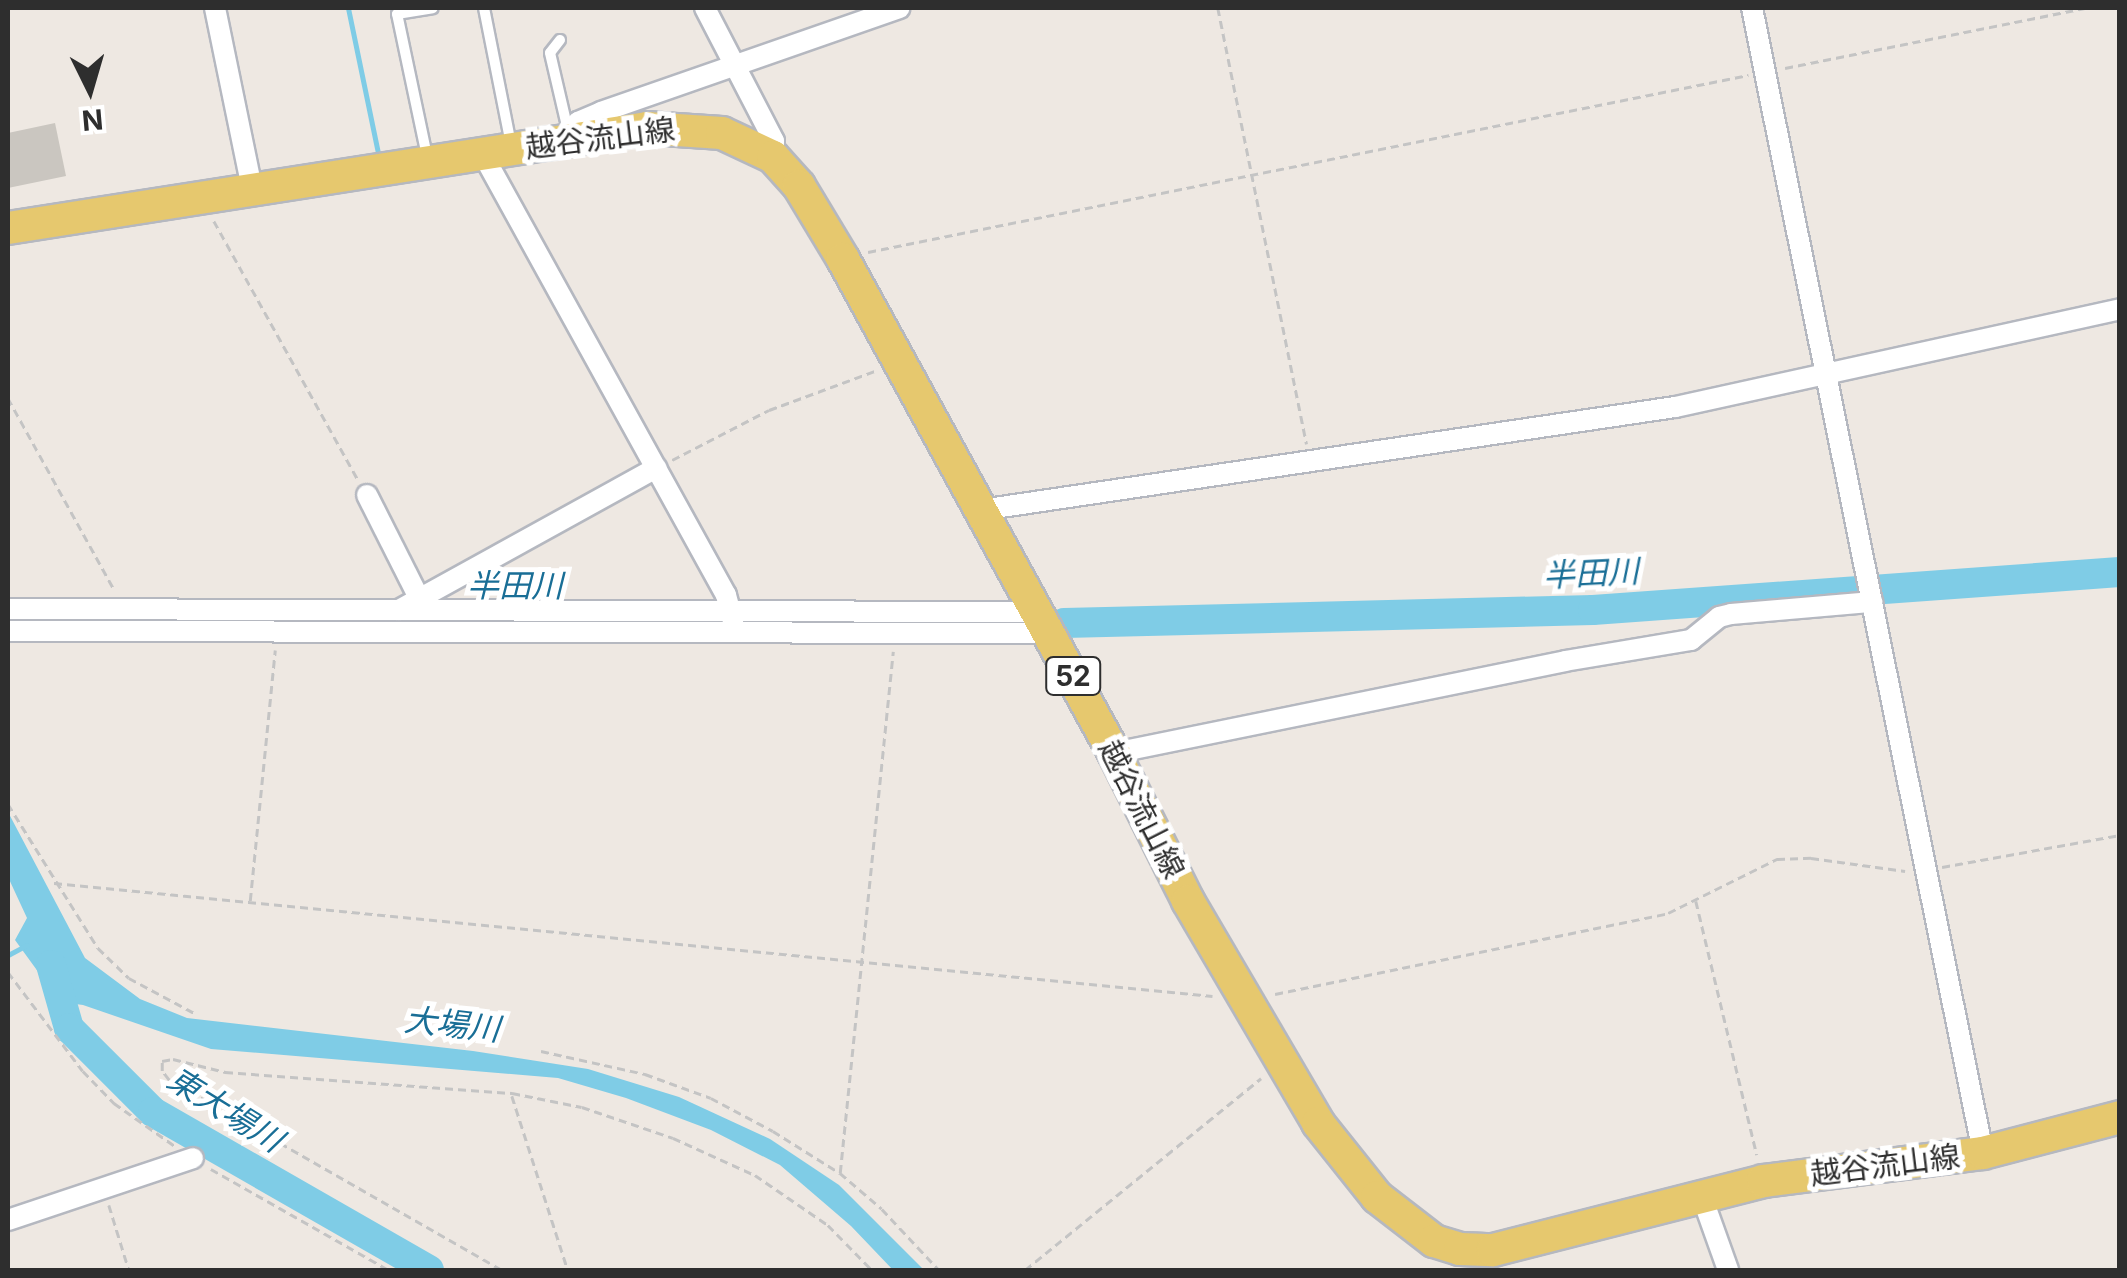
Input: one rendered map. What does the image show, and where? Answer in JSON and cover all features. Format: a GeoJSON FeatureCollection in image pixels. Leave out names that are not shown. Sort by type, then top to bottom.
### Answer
{"type":"FeatureCollection","features":[{"type":"Feature","properties":{"kind":"main road","name":"越谷流山線"},"geometry":{"type":"LineString","coordinates":[[8,228],[428,162],[577,131],[695,128],[740,139],[772,158],[800,186],[843,259],[1114,753],[1188,901],[1333,1144],[1377,1197],[1456,1260],[1763,1180],[1983,1154],[2120,1117]]}},
{"type":"Feature","properties":{"kind":"street"},"geometry":{"type":"LineString","coordinates":[[214,8],[252,189]]}},
{"type":"Feature","properties":{"kind":"street"},"geometry":{"type":"LineString","coordinates":[[705,8],[774,141],[772,158]]}},
{"type":"Feature","properties":{"kind":"street"},"geometry":{"type":"LineString","coordinates":[[577,131],[648,94],[899,8]]}},
{"type":"Feature","properties":{"kind":"street"},"geometry":{"type":"LineString","coordinates":[[1752,8],[1983,1154]]}},
{"type":"Feature","properties":{"kind":"street"},"geometry":{"type":"LineString","coordinates":[[497,150],[733,623]]}},
{"type":"Feature","properties":{"kind":"street"},"geometry":{"type":"LineString","coordinates":[[982,510],[1640,413],[2120,309]]}},
{"type":"Feature","properties":{"kind":"street"},"geometry":{"type":"LineString","coordinates":[[8,632],[276,631],[429,615],[656,468]]}},
{"type":"Feature","properties":{"kind":"street"},"geometry":{"type":"LineString","coordinates":[[367,495],[429,615]]}},
{"type":"Feature","properties":{"kind":"street"},"geometry":{"type":"LineString","coordinates":[[1114,753],[1546,664],[1691,640],[1719,617],[1730,614],[1871,595]]}},
{"type":"Feature","properties":{"kind":"street"},"geometry":{"type":"LineString","coordinates":[[8,608],[396,612],[733,623],[1043,622]]}},
{"type":"Feature","properties":{"kind":"street"},"geometry":{"type":"LineString","coordinates":[[733,623],[893,634],[1043,622]]}},
{"type":"Feature","properties":{"kind":"street"},"geometry":{"type":"LineString","coordinates":[[8,1220],[193,1158]]}},
{"type":"Feature","properties":{"kind":"street"},"geometry":{"type":"LineString","coordinates":[[1700,1194],[1728,1270]]}},
{"type":"Feature","properties":{"kind":"lane"},"geometry":{"type":"LineString","coordinates":[[428,162],[398,14],[432,8]]}},
{"type":"Feature","properties":{"kind":"lane"},"geometry":{"type":"LineString","coordinates":[[484,8],[497,150]]}},
{"type":"Feature","properties":{"kind":"lane"},"geometry":{"type":"LineString","coordinates":[[560,40],[550,52],[566,122],[577,131]]}},
{"type":"Feature","properties":{"kind":"path"},"geometry":{"type":"LineString","coordinates":[[1218,8],[1310,460]]}},
{"type":"Feature","properties":{"kind":"path"},"geometry":{"type":"LineString","coordinates":[[843,259],[1252,172],[2086,8]]}},
{"type":"Feature","properties":{"kind":"path"},"geometry":{"type":"LineString","coordinates":[[204,196],[270,325],[367,495]]}},
{"type":"Feature","properties":{"kind":"path"},"geometry":{"type":"LineString","coordinates":[[656,468],[769,410],[900,362]]}},
{"type":"Feature","properties":{"kind":"path"},"geometry":{"type":"LineString","coordinates":[[8,398],[121,608]]}},
{"type":"Feature","properties":{"kind":"path"},"geometry":{"type":"LineString","coordinates":[[250,902],[276,631]]}},
{"type":"Feature","properties":{"kind":"path"},"geometry":{"type":"LineString","coordinates":[[840,1173],[893,634]]}},
{"type":"Feature","properties":{"kind":"path"},"geometry":{"type":"LineString","coordinates":[[8,804],[98,948],[129,978],[196,1014]]}},
{"type":"Feature","properties":{"kind":"path"},"geometry":{"type":"LineString","coordinates":[[54,883],[1245,1000],[1644,919],[1696,899],[1776,859],[1928,870],[2120,835]]}},
{"type":"Feature","properties":{"kind":"path"},"geometry":{"type":"LineString","coordinates":[[1696,899],[1763,1180]]}},
{"type":"Feature","properties":{"kind":"path"},"geometry":{"type":"LineString","coordinates":[[8,972],[53,1037],[114,1104],[193,1158],[389,1270]]}},
{"type":"Feature","properties":{"kind":"path"},"geometry":{"type":"LineString","coordinates":[[541,1051],[600,1061],[711,1098],[840,1173],[882,1208],[939,1270]]}},
{"type":"Feature","properties":{"kind":"path"},"geometry":{"type":"LineString","coordinates":[[501,1270],[185,1090],[169,1080],[162,1071],[162,1061],[173,1059],[225,1072],[512,1094],[582,1106],[673,1138],[755,1175],[828,1226],[872,1270]]}},
{"type":"Feature","properties":{"kind":"path"},"geometry":{"type":"LineString","coordinates":[[1025,1270],[1282,1061]]}},
{"type":"Feature","properties":{"kind":"path"},"geometry":{"type":"LineString","coordinates":[[512,1094],[568,1270]]}},
{"type":"Feature","properties":{"kind":"path"},"geometry":{"type":"LineString","coordinates":[[103,1189],[130,1270]]}},
{"type":"Feature","properties":{"kind":"path"},"geometry":{"type":"LineString","coordinates":[[860,1270],[864,1262]]}},
{"type":"Feature","properties":{"kind":"water"},"geometry":{"type":"Polygon","coordinates":[[[8,812],[85,958],[140,999],[187,1018],[473,1051],[588,1069],[679,1097],[770,1139],[839,1185],[924,1270],[893,1270],[851,1226],[780,1165],[711,1130],[626,1098],[558,1078],[211,1049],[83,1005],[60,1002],[15,940],[27,918],[8,877],[8,812]]]}},
{"type":"Feature","properties":{"kind":"building"},"geometry":{"type":"Polygon","coordinates":[[[55,123],[66,176],[8,188],[8,133],[55,123]]]}},
{"type":"Feature","properties":{"kind":"waterway"},"geometry":{"type":"LineString","coordinates":[[348,8],[378,153]]}},
{"type":"Feature","properties":{"kind":"waterway","name":"半田川"},"geometry":{"type":"LineString","coordinates":[[1064,623],[1593,610],[2120,572]]}},
{"type":"Feature","properties":{"kind":"waterway","name":"半田川"},"geometry":{"type":"LineString","coordinates":[[8,619],[944,623]]}},
{"type":"Feature","properties":{"kind":"waterway"},"geometry":{"type":"LineString","coordinates":[[8,955],[27,945]]}},
{"type":"Feature","properties":{"kind":"waterway","name":"東大場川"},"geometry":{"type":"LineString","coordinates":[[51,965],[69,1028],[153,1112],[429,1270]]}},
{"type":"Feature","properties":{"kind":"water label","name":"大場川"},"geometry":{"type":"Point","coordinates":[452,1025]}}]}
